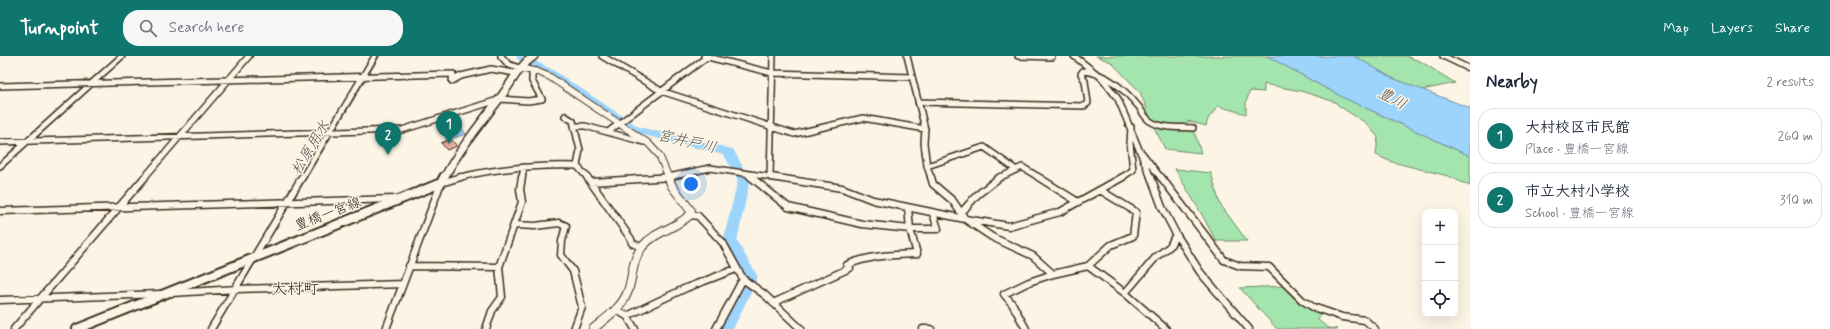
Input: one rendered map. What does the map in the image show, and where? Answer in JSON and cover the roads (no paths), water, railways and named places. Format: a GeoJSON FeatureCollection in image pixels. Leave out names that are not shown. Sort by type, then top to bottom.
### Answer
{"type":"FeatureCollection","features":[{"type":"Feature","properties":{"kind":"main road"},"geometry":{"type":"LineString","coordinates":[[441,183],[451,162],[524,64]]}},
{"type":"Feature","properties":{"kind":"main road","name":"豊橋一宮線"},"geometry":{"type":"LineString","coordinates":[[76,329],[441,183]]}},
{"type":"Feature","properties":{"kind":"street"},"geometry":{"type":"LineString","coordinates":[[0,166],[122,56]]}},
{"type":"Feature","properties":{"kind":"street"},"geometry":{"type":"LineString","coordinates":[[14,329],[249,56]]}},
{"type":"Feature","properties":{"kind":"street"},"geometry":{"type":"LineString","coordinates":[[211,329],[238,289],[254,257],[366,76],[375,56]]}},
{"type":"Feature","properties":{"kind":"street"},"geometry":{"type":"LineString","coordinates":[[501,56],[504,62],[511,66],[524,64]]}},
{"type":"Feature","properties":{"kind":"street"},"geometry":{"type":"LineString","coordinates":[[602,56],[662,91],[794,134],[863,118],[925,129]]}},
{"type":"Feature","properties":{"kind":"street"},"geometry":{"type":"LineString","coordinates":[[608,132],[706,56],[772,73],[912,77]]}},
{"type":"Feature","properties":{"kind":"street"},"geometry":{"type":"LineString","coordinates":[[770,177],[772,56]]}},
{"type":"Feature","properties":{"kind":"street"},"geometry":{"type":"LineString","coordinates":[[907,56],[925,129],[924,144],[927,166],[933,184],[953,201],[964,219],[992,237],[1033,256],[1053,274]]}},
{"type":"Feature","properties":{"kind":"street"},"geometry":{"type":"LineString","coordinates":[[1018,56],[1052,57]]}},
{"type":"Feature","properties":{"kind":"street"},"geometry":{"type":"LineString","coordinates":[[1074,56],[1093,70],[1108,78],[1123,91],[1152,122],[1192,128]]}},
{"type":"Feature","properties":{"kind":"street"},"geometry":{"type":"LineString","coordinates":[[1443,56],[1470,68]]}},
{"type":"Feature","properties":{"kind":"street"},"geometry":{"type":"LineString","coordinates":[[0,86],[453,74],[452,81],[458,79],[460,76],[524,64],[550,77],[621,122],[648,143],[659,155],[676,192],[689,208],[690,214]]}},
{"type":"Feature","properties":{"kind":"street"},"geometry":{"type":"LineString","coordinates":[[918,102],[1084,106],[1088,102],[1084,81],[1081,74],[1083,71],[1093,70]]}},
{"type":"Feature","properties":{"kind":"street"},"geometry":{"type":"LineString","coordinates":[[1093,70],[1114,91],[1142,153],[1162,207],[1192,263],[1222,300],[1249,329]]}},
{"type":"Feature","properties":{"kind":"street"},"geometry":{"type":"LineString","coordinates":[[0,142],[402,130],[499,99],[528,101],[542,99],[532,81],[532,75],[536,71]]}},
{"type":"Feature","properties":{"kind":"street"},"geometry":{"type":"LineString","coordinates":[[565,116],[573,121],[580,150],[577,166]]}},
{"type":"Feature","properties":{"kind":"street"},"geometry":{"type":"LineString","coordinates":[[574,128],[582,125],[648,143]]}},
{"type":"Feature","properties":{"kind":"street"},"geometry":{"type":"LineString","coordinates":[[591,182],[669,178],[710,168],[842,188],[873,200],[908,208],[1009,226],[1060,212],[1131,174],[1133,170],[1132,150],[1128,138],[1131,127]]}},
{"type":"Feature","properties":{"kind":"street"},"geometry":{"type":"LineString","coordinates":[[927,166],[984,147],[1015,169]]}},
{"type":"Feature","properties":{"kind":"street"},"geometry":{"type":"LineString","coordinates":[[1142,153],[1224,260],[1231,265],[1269,267],[1302,300],[1313,307],[1342,317],[1365,320],[1375,329]]}},
{"type":"Feature","properties":{"kind":"street"},"geometry":{"type":"LineString","coordinates":[[386,329],[441,183],[477,174],[524,167],[550,165],[577,166],[591,182],[631,239],[632,243],[641,247]]}},
{"type":"Feature","properties":{"kind":"street"},"geometry":{"type":"LineString","coordinates":[[486,329],[492,311],[502,296],[499,267],[522,202],[520,190],[524,167]]}},
{"type":"Feature","properties":{"kind":"street"},"geometry":{"type":"LineString","coordinates":[[961,213],[968,207],[976,195],[1015,169],[1022,167],[1078,202]]}},
{"type":"Feature","properties":{"kind":"street"},"geometry":{"type":"LineString","coordinates":[[745,174],[788,207],[862,224],[910,229],[938,229],[933,213]]}},
{"type":"Feature","properties":{"kind":"street"},"geometry":{"type":"LineString","coordinates":[[1026,329],[1013,305],[1004,294],[1029,282],[1053,274],[1088,266],[1111,245],[1133,236],[1136,212],[1100,190]]}},
{"type":"Feature","properties":{"kind":"street"},"geometry":{"type":"LineString","coordinates":[[0,211],[290,201],[402,199]]}},
{"type":"Feature","properties":{"kind":"street"},"geometry":{"type":"LineString","coordinates":[[773,303],[850,268],[847,265],[857,260],[871,256],[917,254],[910,229],[908,208]]}},
{"type":"Feature","properties":{"kind":"street"},"geometry":{"type":"LineString","coordinates":[[593,329],[616,310],[628,291],[634,262],[641,247],[657,233],[690,214],[698,216],[723,243],[736,269],[743,279],[773,303],[801,329]]}},
{"type":"Feature","properties":{"kind":"street"},"geometry":{"type":"LineString","coordinates":[[514,225],[535,226],[559,223],[566,226],[562,241],[561,255],[572,270],[582,307],[574,329]]}},
{"type":"Feature","properties":{"kind":"street"},"geometry":{"type":"LineString","coordinates":[[1125,293],[1156,257],[1170,246],[1176,234]]}},
{"type":"Feature","properties":{"kind":"street"},"geometry":{"type":"LineString","coordinates":[[410,266],[499,267]]}},
{"type":"Feature","properties":{"kind":"street"},"geometry":{"type":"LineString","coordinates":[[1088,266],[1125,293],[1166,329]]}},
{"type":"Feature","properties":{"kind":"street"},"geometry":{"type":"LineString","coordinates":[[627,316],[694,284],[716,276],[726,275],[736,269]]}},
{"type":"Feature","properties":{"kind":"street"},"geometry":{"type":"LineString","coordinates":[[716,329],[743,279]]}},
{"type":"Feature","properties":{"kind":"street"},"geometry":{"type":"LineString","coordinates":[[0,300],[165,294],[238,289],[402,284]]}},
{"type":"Feature","properties":{"kind":"street"},"geometry":{"type":"LineString","coordinates":[[616,310],[627,316],[635,329]]}},
{"type":"Feature","properties":{"kind":"street"},"geometry":{"type":"LineString","coordinates":[[923,329],[931,329]]}},
{"type":"Feature","properties":{"kind":"water","name":"豊川"},"geometry":{"type":"Polygon","coordinates":[[[1267,56],[1354,56],[1392,78],[1470,108],[1470,156],[1342,97],[1267,56]]]}},
{"type":"Feature","properties":{"kind":"water"},"geometry":{"type":"Polygon","coordinates":[[[458,123],[466,134],[454,138],[446,127],[458,123]]]}},
{"type":"Feature","properties":{"kind":"waterway","name":"松原用水"},"geometry":{"type":"LineString","coordinates":[[292,201],[379,56]]}},
{"type":"Feature","properties":{"kind":"waterway","name":"宮井戸川"},"geometry":{"type":"LineString","coordinates":[[521,56],[522,58],[549,72],[635,130],[729,152],[744,180],[730,241],[751,277],[725,329]]}},
{"type":"Feature","properties":{"kind":"waterway","name":"松原用水"},"geometry":{"type":"LineString","coordinates":[[261,252],[290,204]]}},
{"type":"Feature","properties":{"kind":"waterway","name":"松原用水"},"geometry":{"type":"LineString","coordinates":[[240,287],[256,261]]}},
{"type":"Feature","properties":{"kind":"waterway","name":"松原用水"},"geometry":{"type":"LineString","coordinates":[[215,329],[238,290]]}},
{"type":"Feature","properties":{"kind":"place","name":"大村校区市民館"},"geometry":{"type":"Point","coordinates":[449,144]}},
{"type":"Feature","properties":{"kind":"place","name":"市立大村小学校"},"geometry":{"type":"Point","coordinates":[388,155]}},
{"type":"Feature","properties":{"kind":"district","name":"大村町"},"geometry":{"type":"Point","coordinates":[295,289]}}]}
